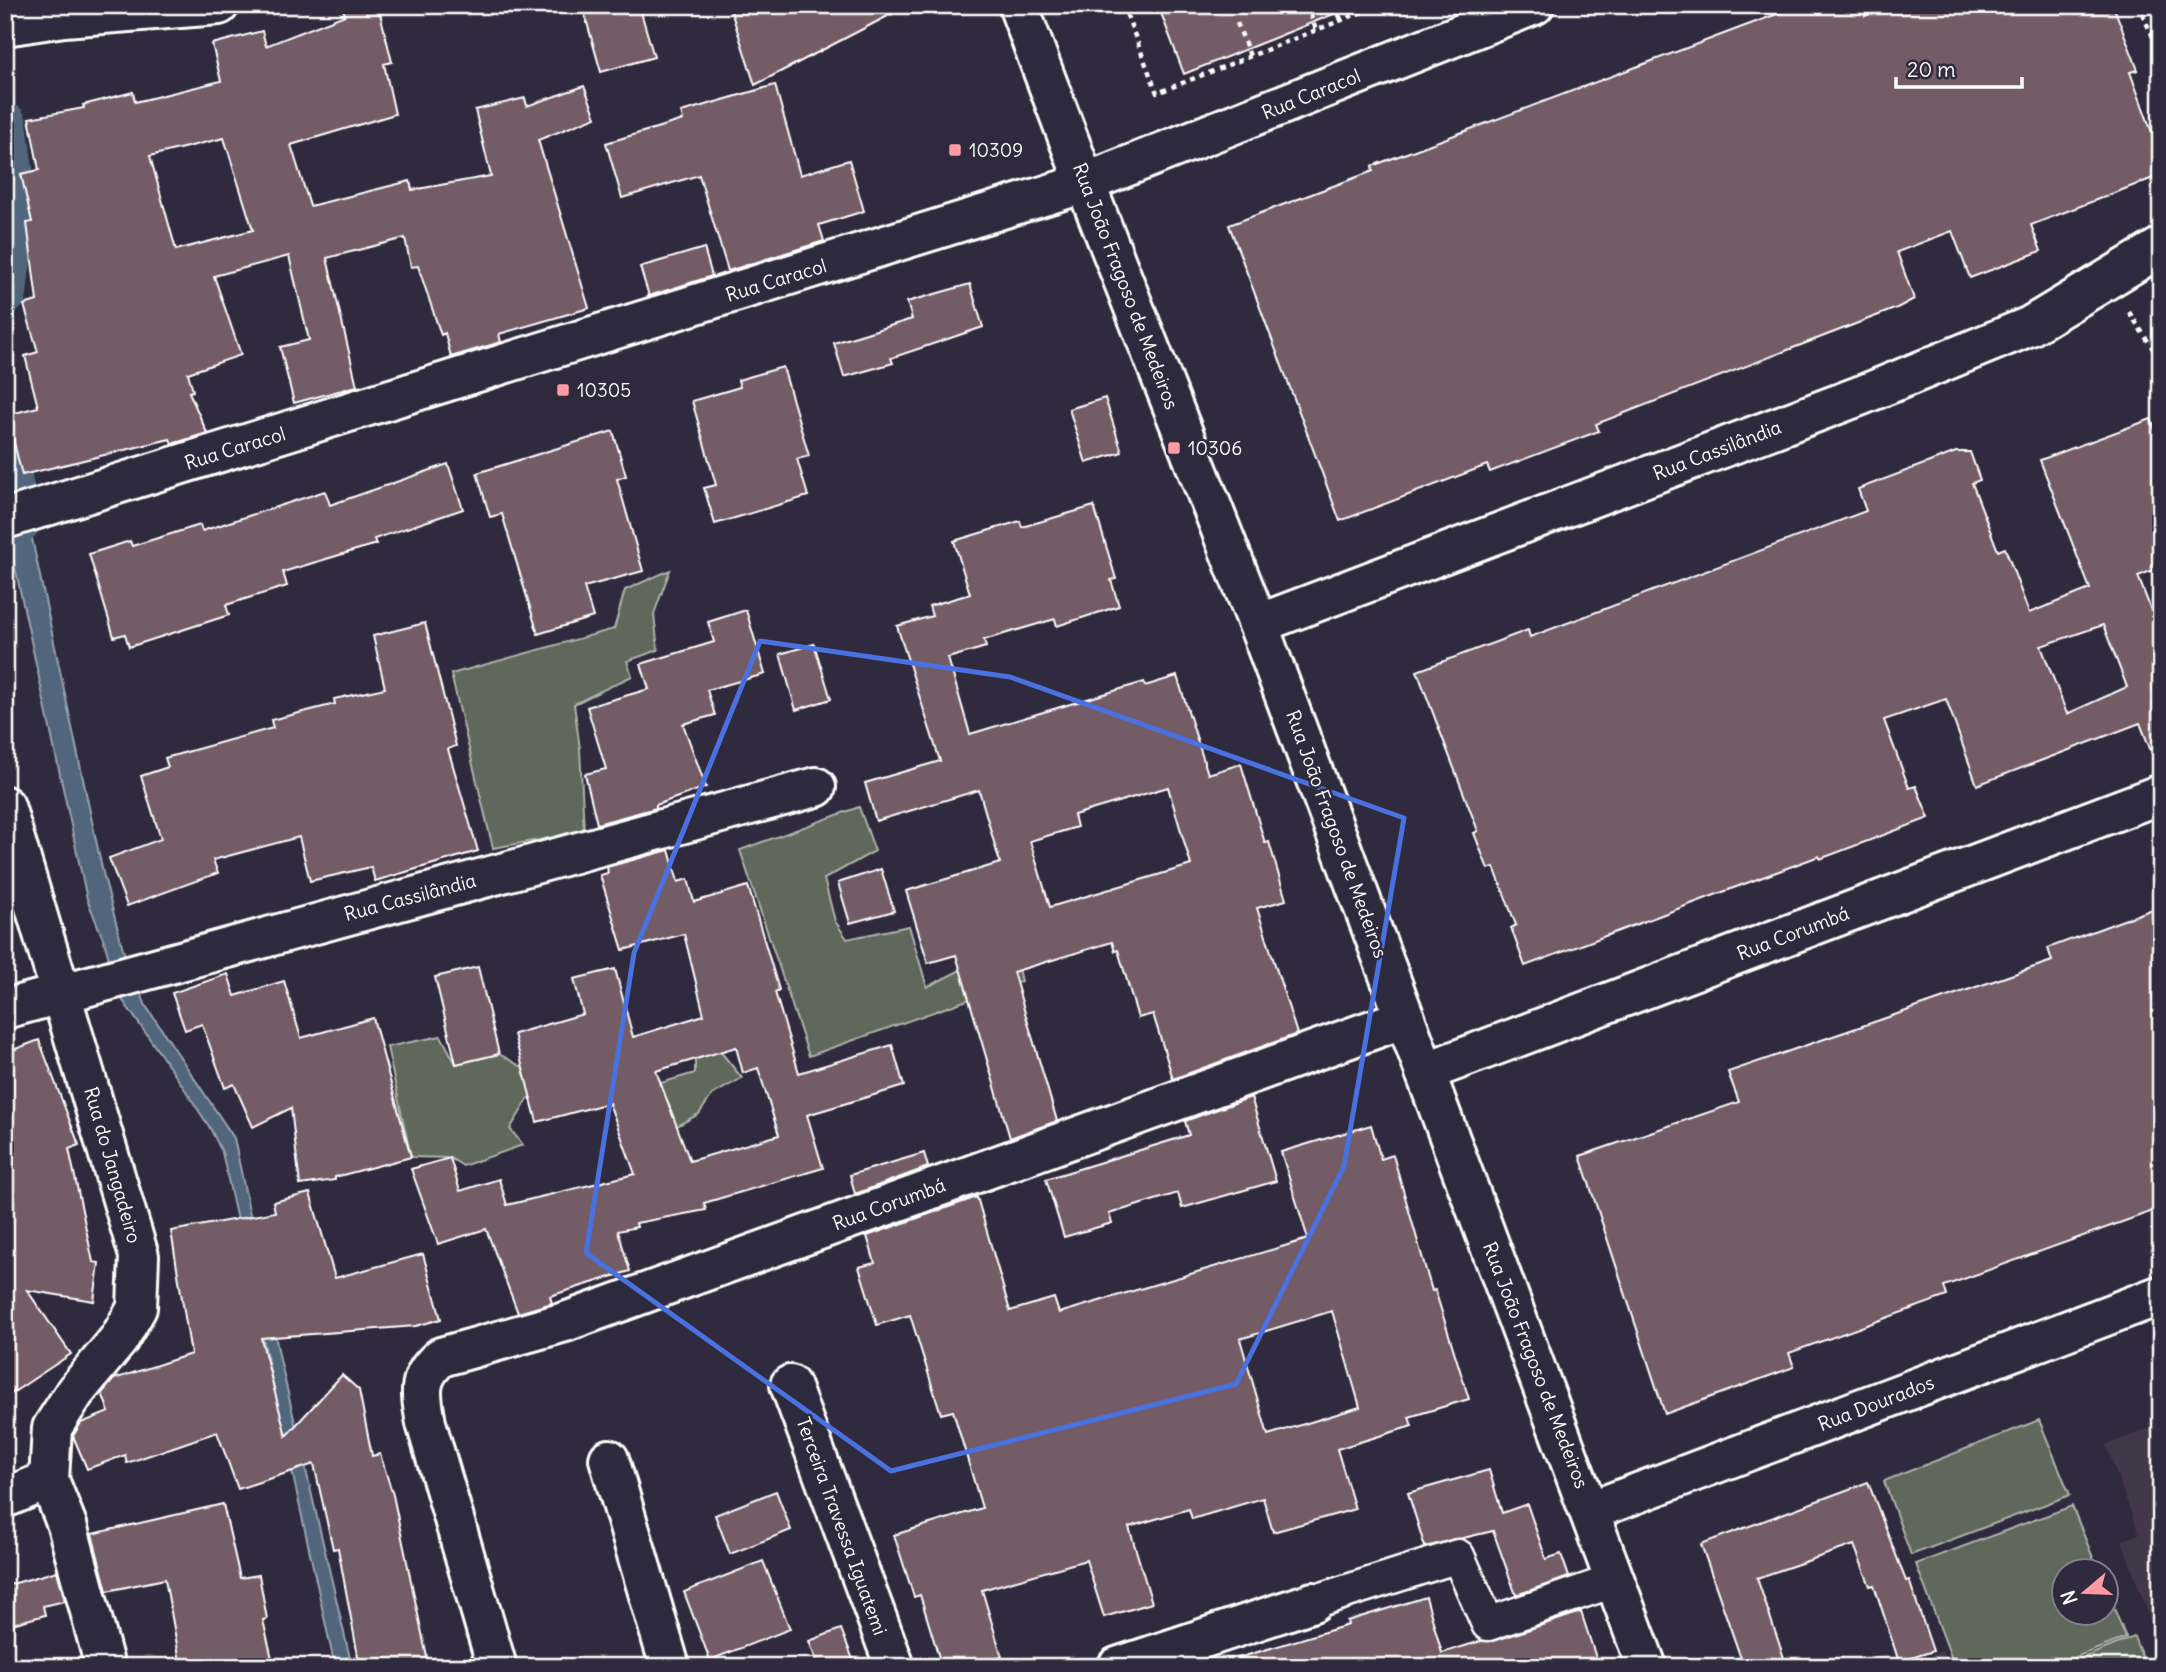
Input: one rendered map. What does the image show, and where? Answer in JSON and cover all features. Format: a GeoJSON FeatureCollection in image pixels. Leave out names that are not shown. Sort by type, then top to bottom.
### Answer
{"type":"FeatureCollection","features":[{"type":"Feature","properties":{"kind":"street"},"geometry":{"type":"LineString","coordinates":[[8,25],[64,17],[219,5]]}},
{"type":"Feature","properties":{"kind":"street","name":"Rua João Fragoso de Medeiros"},"geometry":{"type":"LineString","coordinates":[[1018,5],[1258,624],[1647,1667]]}},
{"type":"Feature","properties":{"kind":"street","name":"Rua Caracol"},"geometry":{"type":"LineString","coordinates":[[22,514],[1085,183],[1534,5]]}},
{"type":"Feature","properties":{"kind":"street","name":"Rua Cassilândia"},"geometry":{"type":"LineString","coordinates":[[1258,624],[1863,395],[2030,326],[2161,247]]}},
{"type":"Feature","properties":{"kind":"street","name":"Rua Cassilândia"},"geometry":{"type":"LineString","coordinates":[[5,1009],[816,787]]}},
{"type":"Feature","properties":{"kind":"street","name":"Rua Corumbá"},"geometry":{"type":"LineString","coordinates":[[1425,1072],[2161,794]]}},
{"type":"Feature","properties":{"kind":"street","name":"Rua do Jangadeiro"},"geometry":{"type":"LineString","coordinates":[[5,806],[75,990],[139,1256],[137,1308],[119,1339],[75,1392],[52,1428],[49,1480],[67,1525],[105,1667]]}},
{"type":"Feature","properties":{"kind":"street","name":"Rua Corumbá"},"geometry":{"type":"LineString","coordinates":[[497,1667],[426,1423],[420,1390],[428,1368],[441,1357],[565,1322],[1405,1018]]}},
{"type":"Feature","properties":{"kind":"street","name":"Rua Dourados"},"geometry":{"type":"LineString","coordinates":[[1590,1510],[2161,1295]]}},
{"type":"Feature","properties":{"kind":"street","name":"Terceira Travessa Iguatemi"},"geometry":{"type":"LineString","coordinates":[[790,1385],[895,1667]]}},
{"type":"Feature","properties":{"kind":"street"},"geometry":{"type":"LineString","coordinates":[[609,1459],[670,1667]]}},
{"type":"Feature","properties":{"kind":"street"},"geometry":{"type":"LineString","coordinates":[[5,1499],[49,1480]]}},
{"type":"Feature","properties":{"kind":"street"},"geometry":{"type":"LineString","coordinates":[[1117,1667],[1458,1556],[1488,1624],[1616,1580]]}},
{"type":"Feature","properties":{"kind":"path"},"geometry":{"type":"LineString","coordinates":[[1123,5],[1157,93],[1380,5]]}},
{"type":"Feature","properties":{"kind":"path"},"geometry":{"type":"LineString","coordinates":[[1307,5],[1316,30]]}},
{"type":"Feature","properties":{"kind":"path"},"geometry":{"type":"LineString","coordinates":[[1335,5],[1341,20]]}},
{"type":"Feature","properties":{"kind":"path"},"geometry":{"type":"LineString","coordinates":[[2138,5],[2161,54]]}},
{"type":"Feature","properties":{"kind":"path"},"geometry":{"type":"LineString","coordinates":[[1237,23],[1250,56]]}},
{"type":"Feature","properties":{"kind":"path"},"geometry":{"type":"LineString","coordinates":[[2108,281],[2161,361]]}},
{"type":"Feature","properties":{"kind":"highlighted area"},"geometry":{"type":"Polygon","coordinates":[[[760,641],[1010,677],[1404,818],[1344,1166],[1236,1384],[891,1471],[586,1253],[634,953],[760,641]]]}},
{"type":"Feature","properties":{"kind":"shaded area"},"geometry":{"type":"Polygon","coordinates":[[[2161,1424],[2161,1621],[2152,1624],[2122,1541],[2139,1534],[2106,1445],[2161,1424]]]}},
{"type":"Feature","properties":{"kind":"shaded area"},"geometry":{"type":"Polygon","coordinates":[[[1942,1651],[1948,1667],[1905,1667],[1942,1651]]]}},
{"type":"Feature","properties":{"kind":"green space"},"geometry":{"type":"Polygon","coordinates":[[[670,570],[654,614],[658,650],[627,661],[632,676],[574,704],[580,749],[584,832],[493,848],[451,674],[614,629],[625,590],[670,570]]]}},
{"type":"Feature","properties":{"kind":"green space"},"geometry":{"type":"Polygon","coordinates":[[[859,807],[875,851],[824,879],[835,921],[847,939],[909,926],[927,987],[1012,944],[1021,981],[809,1056],[740,850],[859,807]]]}},
{"type":"Feature","properties":{"kind":"green space"},"geometry":{"type":"Polygon","coordinates":[[[441,1036],[456,1064],[499,1054],[529,1071],[530,1096],[510,1129],[523,1145],[463,1166],[450,1158],[411,1157],[387,1047],[441,1036]]]}},
{"type":"Feature","properties":{"kind":"green space"},"geometry":{"type":"Polygon","coordinates":[[[716,1046],[742,1078],[712,1095],[699,1114],[677,1126],[667,1114],[656,1117],[608,1105],[613,1077],[637,1090],[695,1073],[695,1050],[716,1046]]]}},
{"type":"Feature","properties":{"kind":"green space"},"geometry":{"type":"Polygon","coordinates":[[[2039,1420],[2070,1495],[1911,1555],[1884,1481],[2039,1420]]]}},
{"type":"Feature","properties":{"kind":"green space"},"geometry":{"type":"Polygon","coordinates":[[[2072,1506],[2092,1556],[2050,1556],[2050,1626],[2120,1626],[2120,1623],[2126,1638],[2049,1667],[1955,1667],[1916,1564],[2072,1506]]]}},
{"type":"Feature","properties":{"kind":"green space"},"geometry":{"type":"Polygon","coordinates":[[[2134,1637],[2146,1667],[2060,1667],[2134,1637]]]}},
{"type":"Feature","properties":{"kind":"water"},"geometry":{"type":"Polygon","coordinates":[[[5,459],[21,487],[103,873],[123,949],[146,1006],[234,1138],[280,1359],[352,1667],[335,1667],[222,1152],[182,1085],[119,995],[104,941],[87,899],[5,521],[5,459]]]}},
{"type":"Feature","properties":{"kind":"building"},"geometry":{"type":"Polygon","coordinates":[[[342,5],[378,5],[392,62],[384,64],[395,114],[291,145],[310,206],[410,181],[412,190],[491,176],[475,110],[525,98],[527,106],[584,86],[596,117],[538,140],[589,308],[499,334],[501,342],[451,357],[445,333],[441,335],[418,266],[411,267],[405,238],[327,258],[357,386],[294,403],[280,347],[309,340],[289,256],[214,276],[241,355],[188,373],[193,391],[189,392],[207,433],[172,444],[170,439],[22,475],[7,415],[38,407],[25,356],[38,352],[24,305],[37,301],[27,223],[32,222],[21,174],[39,170],[29,118],[84,108],[83,105],[133,92],[135,102],[221,81],[212,44],[262,31],[266,46],[345,15],[342,5]],[[224,138],[150,156],[176,250],[253,230],[224,138]]]}},
{"type":"Feature","properties":{"kind":"building"},"geometry":{"type":"Polygon","coordinates":[[[582,5],[639,5],[654,57],[601,72],[582,5]]]}},
{"type":"Feature","properties":{"kind":"building"},"geometry":{"type":"Polygon","coordinates":[[[729,5],[909,5],[755,85],[729,5]]]}},
{"type":"Feature","properties":{"kind":"building"},"geometry":{"type":"Polygon","coordinates":[[[1158,5],[1348,5],[1349,8],[1184,74],[1158,5]]]}},
{"type":"Feature","properties":{"kind":"building"},"geometry":{"type":"Polygon","coordinates":[[[1801,5],[1861,5],[1865,16],[1894,5],[2113,5],[2138,70],[2130,72],[2161,157],[2161,175],[2031,225],[2041,251],[1970,278],[1952,231],[1897,252],[1914,299],[1897,308],[1596,424],[1599,431],[1490,472],[1487,465],[1340,521],[1229,225],[1373,171],[1372,166],[1801,5]]]}},
{"type":"Feature","properties":{"kind":"building"},"geometry":{"type":"Polygon","coordinates":[[[775,85],[800,175],[849,160],[864,211],[819,225],[824,241],[728,271],[699,175],[622,198],[606,143],[683,120],[681,112],[775,85]]]}},
{"type":"Feature","properties":{"kind":"building"},"geometry":{"type":"Polygon","coordinates":[[[704,248],[712,276],[649,296],[640,267],[704,248]]]}},
{"type":"Feature","properties":{"kind":"building"},"geometry":{"type":"Polygon","coordinates":[[[970,284],[983,327],[891,358],[893,363],[844,377],[834,343],[912,319],[907,302],[970,284]]]}},
{"type":"Feature","properties":{"kind":"building"},"geometry":{"type":"Polygon","coordinates":[[[783,367],[809,456],[797,459],[808,496],[715,524],[704,488],[716,485],[692,401],[740,387],[738,380],[783,367]]]}},
{"type":"Feature","properties":{"kind":"building"},"geometry":{"type":"Polygon","coordinates":[[[1105,398],[1122,452],[1086,463],[1069,409],[1105,398]]]}},
{"type":"Feature","properties":{"kind":"building"},"geometry":{"type":"Polygon","coordinates":[[[2151,419],[2161,445],[2161,567],[2138,576],[2161,636],[2161,768],[2158,769],[2140,723],[1977,785],[1946,699],[1884,720],[1909,788],[1916,786],[1929,818],[1820,859],[1819,856],[1525,966],[1511,928],[1516,925],[1494,867],[1488,869],[1474,833],[1478,831],[1417,671],[1528,630],[1530,637],[1866,511],[1858,489],[1956,452],[1970,452],[1980,480],[1972,483],[1998,551],[2005,548],[2029,613],[2090,589],[2040,460],[2151,419]],[[2103,625],[2041,646],[2067,714],[2127,687],[2103,625]]]}},
{"type":"Feature","properties":{"kind":"building"},"geometry":{"type":"Polygon","coordinates":[[[613,431],[626,476],[617,479],[643,571],[584,587],[593,617],[538,634],[502,514],[490,517],[477,473],[613,431]]]}},
{"type":"Feature","properties":{"kind":"building"},"geometry":{"type":"Polygon","coordinates":[[[448,464],[463,509],[374,539],[376,544],[283,572],[287,586],[226,605],[229,615],[129,647],[125,634],[114,637],[89,554],[130,541],[132,546],[200,525],[202,531],[325,491],[330,505],[448,464]]]}},
{"type":"Feature","properties":{"kind":"building"},"geometry":{"type":"Polygon","coordinates":[[[1094,506],[1116,579],[1111,580],[1119,606],[1057,626],[1055,619],[984,640],[986,647],[948,658],[970,734],[1144,682],[1145,686],[1177,676],[1208,774],[1241,764],[1265,843],[1269,842],[1286,900],[1257,908],[1297,1034],[1173,1079],[1153,1014],[1138,1018],[1118,950],[1115,951],[1112,942],[1013,972],[1057,1121],[1010,1138],[956,955],[928,963],[906,891],[1000,863],[979,790],[876,821],[865,783],[940,761],[897,626],[932,616],[929,606],[970,594],[954,541],[1020,521],[1022,527],[1094,506]],[[1168,787],[1074,815],[1077,827],[1030,841],[1050,907],[1191,865],[1168,787]]]}},
{"type":"Feature","properties":{"kind":"building"},"geometry":{"type":"Polygon","coordinates":[[[746,610],[765,674],[707,690],[715,715],[683,724],[706,787],[656,805],[656,808],[597,824],[585,774],[606,769],[587,707],[649,689],[641,664],[714,642],[708,622],[746,610]]]}},
{"type":"Feature","properties":{"kind":"building"},"geometry":{"type":"Polygon","coordinates":[[[425,623],[456,746],[448,749],[478,851],[375,881],[371,867],[310,881],[299,837],[213,860],[218,873],[127,906],[109,858],[161,839],[141,776],[168,767],[165,758],[273,728],[271,720],[335,704],[334,699],[385,688],[373,636],[425,623]]]}},
{"type":"Feature","properties":{"kind":"building"},"geometry":{"type":"Polygon","coordinates":[[[814,644],[831,699],[796,710],[780,654],[814,644]]]}},
{"type":"Feature","properties":{"kind":"building"},"geometry":{"type":"Polygon","coordinates":[[[669,850],[678,882],[688,879],[694,902],[748,886],[779,990],[775,992],[799,1073],[892,1045],[904,1086],[807,1115],[823,1168],[704,1203],[706,1210],[636,1223],[637,1227],[618,1231],[630,1271],[550,1296],[552,1303],[518,1313],[486,1229],[438,1244],[411,1169],[450,1158],[460,1191],[499,1179],[507,1205],[635,1174],[609,1103],[537,1122],[514,1034],[583,1014],[574,979],[615,969],[633,1037],[704,1015],[684,934],[623,950],[600,875],[608,873],[607,867],[669,850]],[[736,1047],[656,1071],[690,1161],[779,1135],[758,1068],[743,1073],[736,1047]]]}},
{"type":"Feature","properties":{"kind":"building"},"geometry":{"type":"Polygon","coordinates":[[[881,869],[894,911],[850,923],[838,883],[881,869]]]}},
{"type":"Feature","properties":{"kind":"building"},"geometry":{"type":"Polygon","coordinates":[[[2161,906],[2161,1208],[1944,1286],[1947,1296],[1789,1353],[1794,1367],[1665,1414],[1580,1156],[1739,1102],[1728,1072],[2052,961],[2048,948],[2161,906]]]}},
{"type":"Feature","properties":{"kind":"building"},"geometry":{"type":"Polygon","coordinates":[[[478,967],[499,1054],[456,1064],[435,977],[478,967]]]}},
{"type":"Feature","properties":{"kind":"building"},"geometry":{"type":"Polygon","coordinates":[[[228,974],[235,996],[284,981],[301,1038],[373,1018],[411,1157],[335,1177],[335,1180],[300,1185],[291,1108],[253,1127],[234,1084],[225,1088],[202,1024],[185,1030],[172,993],[228,974]]]}},
{"type":"Feature","properties":{"kind":"building"},"geometry":{"type":"Polygon","coordinates":[[[39,1040],[79,1145],[69,1149],[93,1262],[99,1263],[94,1301],[27,1290],[71,1354],[5,1398],[5,1053],[39,1040]]]}},
{"type":"Feature","properties":{"kind":"building"},"geometry":{"type":"Polygon","coordinates":[[[1251,1097],[1276,1181],[1182,1208],[1178,1193],[1109,1214],[1112,1223],[1064,1237],[1046,1179],[1189,1135],[1185,1121],[1251,1097]]]}},
{"type":"Feature","properties":{"kind":"building"},"geometry":{"type":"Polygon","coordinates":[[[1371,1125],[1381,1159],[1393,1155],[1432,1291],[1435,1290],[1469,1399],[1409,1417],[1412,1426],[1337,1449],[1355,1509],[1273,1532],[1263,1498],[1192,1519],[1189,1509],[1129,1527],[1152,1603],[1104,1617],[1086,1560],[982,1590],[1002,1657],[969,1667],[942,1667],[920,1595],[914,1597],[894,1535],[982,1508],[953,1411],[941,1414],[910,1315],[877,1325],[859,1267],[875,1263],[867,1236],[977,1197],[1010,1311],[1054,1298],[1059,1313],[1308,1239],[1281,1152],[1371,1125]],[[1332,1311],[1240,1339],[1268,1435],[1360,1407],[1332,1311]]]}},
{"type":"Feature","properties":{"kind":"building"},"geometry":{"type":"Polygon","coordinates":[[[924,1153],[928,1167],[855,1194],[850,1175],[924,1153]]]}},
{"type":"Feature","properties":{"kind":"building"},"geometry":{"type":"Polygon","coordinates":[[[310,1193],[335,1278],[423,1254],[441,1319],[416,1326],[261,1338],[286,1436],[342,1375],[359,1390],[372,1456],[380,1454],[393,1495],[429,1667],[360,1667],[338,1548],[333,1549],[314,1464],[238,1489],[217,1432],[127,1463],[125,1455],[87,1469],[73,1436],[81,1423],[109,1412],[102,1393],[114,1379],[191,1354],[171,1231],[275,1212],[273,1202],[310,1193]]]}},
{"type":"Feature","properties":{"kind":"building"},"geometry":{"type":"Polygon","coordinates":[[[1489,1470],[1502,1513],[1527,1504],[1546,1559],[1561,1554],[1569,1577],[1516,1595],[1493,1531],[1425,1547],[1408,1493],[1489,1470]]]}},
{"type":"Feature","properties":{"kind":"building"},"geometry":{"type":"Polygon","coordinates":[[[1868,1482],[1906,1581],[1909,1580],[1933,1651],[1899,1662],[1874,1585],[1870,1586],[1854,1545],[1757,1578],[1787,1667],[1744,1667],[1701,1544],[1868,1482]]]}},
{"type":"Feature","properties":{"kind":"building"},"geometry":{"type":"Polygon","coordinates":[[[776,1491],[791,1530],[730,1554],[715,1515],[776,1491]]]}},
{"type":"Feature","properties":{"kind":"building"},"geometry":{"type":"Polygon","coordinates":[[[223,1504],[240,1578],[259,1575],[267,1619],[263,1620],[274,1667],[181,1667],[165,1579],[107,1591],[92,1534],[223,1504]]]}},
{"type":"Feature","properties":{"kind":"building"},"geometry":{"type":"Polygon","coordinates":[[[763,1561],[790,1629],[710,1660],[684,1592],[763,1561]]]}},
{"type":"Feature","properties":{"kind":"building"},"geometry":{"type":"Polygon","coordinates":[[[57,1571],[65,1601],[43,1606],[45,1615],[5,1626],[5,1586],[57,1571]]]}},
{"type":"Feature","properties":{"kind":"building"},"geometry":{"type":"Polygon","coordinates":[[[1426,1597],[1442,1653],[1481,1641],[1494,1641],[1581,1612],[1599,1667],[1240,1667],[1238,1658],[1348,1625],[1347,1621],[1426,1597]]]}},
{"type":"Feature","properties":{"kind":"building"},"geometry":{"type":"Polygon","coordinates":[[[841,1629],[856,1667],[819,1667],[809,1641],[841,1629]]]}},
{"type":"Feature","properties":{"kind":"waterway"},"geometry":{"type":"LineString","coordinates":[[5,124],[15,201],[5,293]]}},
{"type":"Feature","properties":{"kind":"waterway"},"geometry":{"type":"LineString","coordinates":[[5,454],[19,521]]}},
{"type":"Feature","properties":{"kind":"place","name":"10309"},"geometry":{"type":"Point","coordinates":[955,150]}},
{"type":"Feature","properties":{"kind":"place","name":"10305"},"geometry":{"type":"Point","coordinates":[563,390]}},
{"type":"Feature","properties":{"kind":"place","name":"10306"},"geometry":{"type":"Point","coordinates":[1174,448]}}]}
